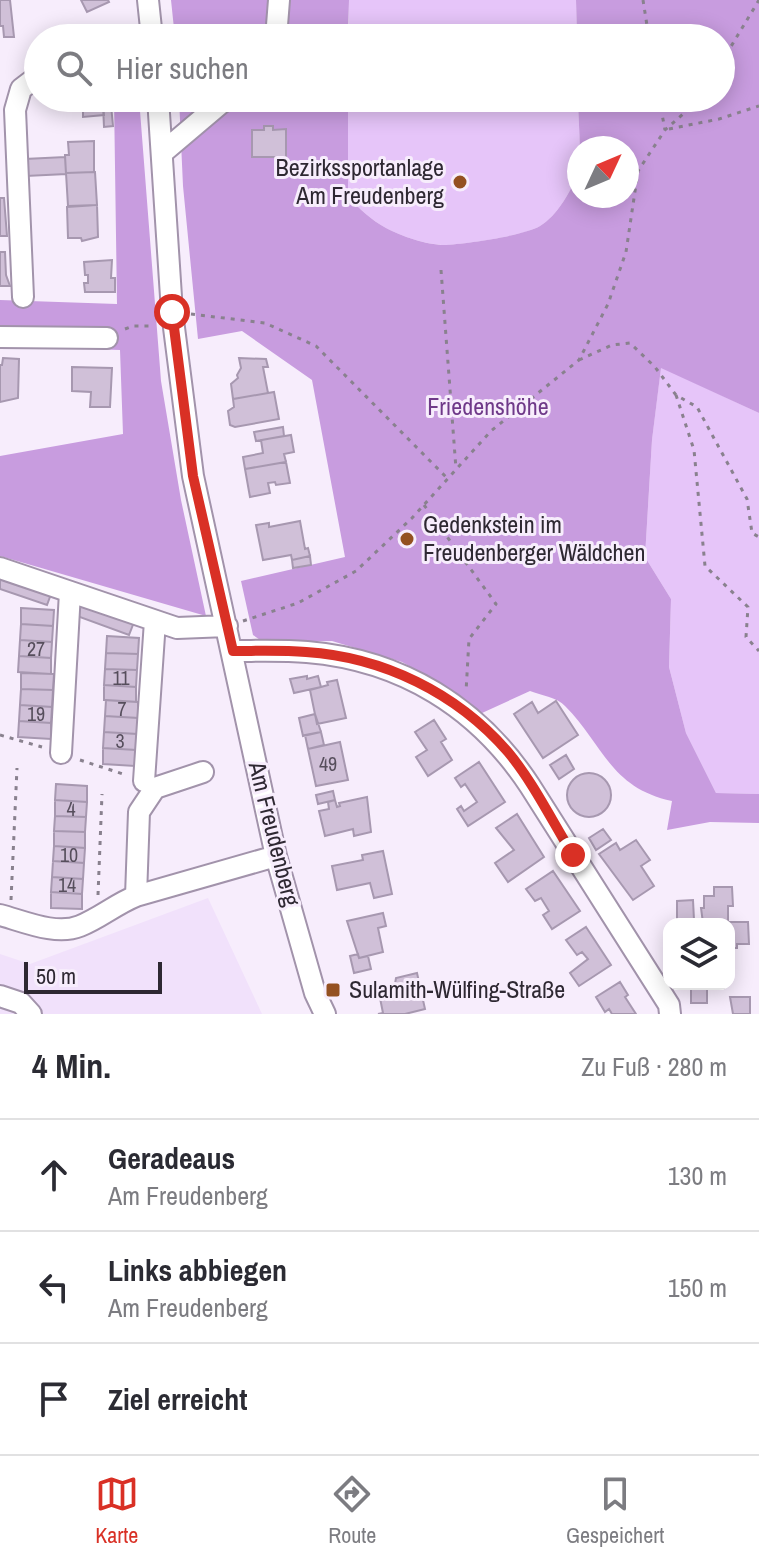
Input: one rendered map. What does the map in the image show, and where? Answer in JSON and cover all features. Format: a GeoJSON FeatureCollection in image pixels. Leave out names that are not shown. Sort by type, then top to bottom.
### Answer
{"type":"FeatureCollection","features":[{"type":"Feature","properties":{"kind":"street"},"geometry":{"type":"LineString","coordinates":[[148,0],[151,24]]}},
{"type":"Feature","properties":{"kind":"street"},"geometry":{"type":"LineString","coordinates":[[277,24],[279,0]]}},
{"type":"Feature","properties":{"kind":"street"},"geometry":{"type":"LineString","coordinates":[[23,297],[15,110],[24,87]]}},
{"type":"Feature","properties":{"kind":"street","name":"Am Freudenberg"},"geometry":{"type":"LineString","coordinates":[[159,112],[172,318],[193,476],[276,856],[315,993],[325,1014]]}},
{"type":"Feature","properties":{"kind":"street"},"geometry":{"type":"LineString","coordinates":[[162,153],[210,112]]}},
{"type":"Feature","properties":{"kind":"street"},"geometry":{"type":"LineString","coordinates":[[0,337],[107,338]]}},
{"type":"Feature","properties":{"kind":"street"},"geometry":{"type":"LineString","coordinates":[[0,568],[177,628],[227,626]]}},
{"type":"Feature","properties":{"kind":"street"},"geometry":{"type":"LineString","coordinates":[[61,753],[70,592]]}},
{"type":"Feature","properties":{"kind":"street"},"geometry":{"type":"LineString","coordinates":[[144,781],[155,621]]}},
{"type":"Feature","properties":{"kind":"street"},"geometry":{"type":"LineString","coordinates":[[233,651],[307,652],[377,664],[432,689],[479,724],[508,753],[530,786],[669,1005],[670,1014]]}},
{"type":"Feature","properties":{"kind":"street"},"geometry":{"type":"LineString","coordinates":[[136,896],[139,812],[155,788],[203,772]]}},
{"type":"Feature","properties":{"kind":"street"},"geometry":{"type":"LineString","coordinates":[[5,916],[42,926],[69,929],[81,926],[136,896],[276,856]]}},
{"type":"Feature","properties":{"kind":"street"},"geometry":{"type":"LineString","coordinates":[[0,996],[21,1003],[31,1014]]}},
{"type":"Feature","properties":{"kind":"path"},"geometry":{"type":"LineString","coordinates":[[643,0],[647,24]]}},
{"type":"Feature","properties":{"kind":"path"},"geometry":{"type":"LineString","coordinates":[[735,40],[759,0]]}},
{"type":"Feature","properties":{"kind":"path"},"geometry":{"type":"LineString","coordinates":[[665,130],[719,119],[759,106]]}},
{"type":"Feature","properties":{"kind":"path"},"geometry":{"type":"LineString","coordinates":[[662,112],[665,130]]}},
{"type":"Feature","properties":{"kind":"path"},"geometry":{"type":"LineString","coordinates":[[579,360],[608,304],[626,252],[638,171],[665,130],[685,112]]}},
{"type":"Feature","properties":{"kind":"path"},"geometry":{"type":"LineString","coordinates":[[441,270],[456,470]]}},
{"type":"Feature","properties":{"kind":"path"},"geometry":{"type":"LineString","coordinates":[[107,338],[115,337],[133,326],[172,318],[265,323],[316,346],[448,479]]}},
{"type":"Feature","properties":{"kind":"path"},"geometry":{"type":"LineString","coordinates":[[227,626],[298,603],[356,571],[424,505],[491,431],[579,360],[612,345],[630,343],[655,367],[676,395],[694,450],[705,566],[748,607],[746,637],[759,651]]}},
{"type":"Feature","properties":{"kind":"path"},"geometry":{"type":"LineString","coordinates":[[676,395],[697,407],[747,499],[752,533],[759,537]]}},
{"type":"Feature","properties":{"kind":"path"},"geometry":{"type":"LineString","coordinates":[[424,505],[496,604],[469,639],[465,700]]}},
{"type":"Feature","properties":{"kind":"path"},"geometry":{"type":"LineString","coordinates":[[5,916],[17,768]]}},
{"type":"Feature","properties":{"kind":"path"},"geometry":{"type":"LineString","coordinates":[[97,916],[102,794]]}},
{"type":"Feature","properties":{"kind":"shaded area"},"geometry":{"type":"Polygon","coordinates":[[[349,0],[576,0],[577,24],[349,24],[349,0]]]}},
{"type":"Feature","properties":{"kind":"shaded area","name":"Bezirkssportanlage Am Freudenberg"},"geometry":{"type":"Polygon","coordinates":[[[348,112],[579,112],[580,136],[567,136],[567,196],[546,222],[532,230],[494,239],[438,245],[399,234],[366,214],[348,197],[348,112]]]}},
{"type":"Feature","properties":{"kind":"shaded area"},"geometry":{"type":"Polygon","coordinates":[[[661,367],[759,413],[759,794],[716,793],[686,733],[669,667],[671,599],[645,557],[652,440],[661,367]]]}},
{"type":"Feature","properties":{"kind":"shaded area"},"geometry":{"type":"Polygon","coordinates":[[[208,898],[262,1014],[0,1014],[0,954],[30,964],[208,898]]]}},
{"type":"Feature","properties":{"kind":"green space"},"geometry":{"type":"Polygon","coordinates":[[[171,0],[349,0],[348,24],[174,24],[171,0]]]}},
{"type":"Feature","properties":{"kind":"green space","name":"Friedenshöhe"},"geometry":{"type":"Polygon","coordinates":[[[576,0],[759,0],[759,413],[661,368],[652,440],[645,557],[671,599],[669,667],[686,733],[716,793],[759,794],[759,823],[710,822],[667,830],[672,801],[634,786],[610,763],[565,706],[549,697],[530,691],[482,713],[445,686],[402,662],[332,641],[263,642],[253,635],[241,581],[345,557],[312,380],[242,331],[198,339],[183,186],[180,112],[348,112],[348,197],[375,221],[406,237],[444,245],[479,241],[532,230],[546,222],[567,196],[567,208],[639,208],[639,136],[580,136],[579,112],[735,112],[735,24],[577,24],[576,0]]]}},
{"type":"Feature","properties":{"kind":"green space"},"geometry":{"type":"Polygon","coordinates":[[[114,112],[140,112],[161,381],[181,500],[206,616],[0,556],[0,456],[123,434],[120,350],[0,346],[0,300],[117,304],[114,112]]]}},
{"type":"Feature","properties":{"kind":"building"},"geometry":{"type":"Polygon","coordinates":[[[0,0],[10,0],[14,37],[4,37],[3,26],[0,26],[0,0]]]}},
{"type":"Feature","properties":{"kind":"building"},"geometry":{"type":"Polygon","coordinates":[[[81,0],[108,0],[109,2],[87,12],[81,0]]]}},
{"type":"Feature","properties":{"kind":"building"},"geometry":{"type":"Polygon","coordinates":[[[83,112],[104,112],[104,115],[83,117],[83,112]]]}},
{"type":"Feature","properties":{"kind":"building"},"geometry":{"type":"Polygon","coordinates":[[[103,112],[112,112],[113,126],[104,127],[103,112]]]}},
{"type":"Feature","properties":{"kind":"building"},"geometry":{"type":"Polygon","coordinates":[[[264,126],[273,126],[273,130],[286,129],[286,157],[252,157],[252,130],[264,130],[264,126]]]}},
{"type":"Feature","properties":{"kind":"building"},"geometry":{"type":"Polygon","coordinates":[[[94,141],[94,172],[66,173],[68,142],[94,141]]]}},
{"type":"Feature","properties":{"kind":"building"},"geometry":{"type":"Polygon","coordinates":[[[65,157],[66,174],[26,176],[25,159],[65,157]]]}},
{"type":"Feature","properties":{"kind":"building"},"geometry":{"type":"Polygon","coordinates":[[[95,172],[97,205],[68,206],[66,173],[95,172]]]}},
{"type":"Feature","properties":{"kind":"building"},"geometry":{"type":"Polygon","coordinates":[[[0,198],[4,198],[7,236],[0,236],[0,198]]]}},
{"type":"Feature","properties":{"kind":"building"},"geometry":{"type":"Polygon","coordinates":[[[97,205],[98,237],[82,241],[81,238],[68,238],[67,207],[97,205]]]}},
{"type":"Feature","properties":{"kind":"building"},"geometry":{"type":"Polygon","coordinates":[[[0,252],[5,252],[10,286],[0,286],[0,252]]]}},
{"type":"Feature","properties":{"kind":"building"},"geometry":{"type":"Polygon","coordinates":[[[112,260],[111,278],[115,278],[115,292],[85,292],[84,283],[88,283],[88,275],[85,275],[84,262],[112,260]]]}},
{"type":"Feature","properties":{"kind":"building"},"geometry":{"type":"Polygon","coordinates":[[[3,358],[19,359],[18,398],[0,402],[0,365],[3,358]]]}},
{"type":"Feature","properties":{"kind":"building"},"geometry":{"type":"Polygon","coordinates":[[[239,358],[266,359],[268,367],[263,367],[268,393],[233,399],[231,384],[238,378],[241,368],[239,358]]]}},
{"type":"Feature","properties":{"kind":"building"},"geometry":{"type":"Polygon","coordinates":[[[72,367],[112,368],[110,407],[90,407],[91,392],[72,391],[72,367]]]}},
{"type":"Feature","properties":{"kind":"building"},"geometry":{"type":"Polygon","coordinates":[[[274,392],[279,419],[235,427],[230,425],[228,411],[234,407],[233,399],[274,392]]]}},
{"type":"Feature","properties":{"kind":"building"},"geometry":{"type":"Polygon","coordinates":[[[283,427],[284,436],[256,441],[254,432],[283,427]]]}},
{"type":"Feature","properties":{"kind":"building"},"geometry":{"type":"Polygon","coordinates":[[[291,435],[294,452],[284,454],[286,462],[245,469],[243,457],[263,453],[261,440],[291,435]]]}},
{"type":"Feature","properties":{"kind":"building"},"geometry":{"type":"Polygon","coordinates":[[[286,462],[290,483],[268,483],[270,493],[250,497],[245,469],[286,462]]]}},
{"type":"Feature","properties":{"kind":"building"},"geometry":{"type":"Polygon","coordinates":[[[300,521],[305,549],[308,548],[310,556],[292,560],[291,555],[263,560],[256,525],[269,523],[269,527],[300,521]]]}},
{"type":"Feature","properties":{"kind":"building"},"geometry":{"type":"Polygon","coordinates":[[[310,556],[311,565],[293,568],[292,560],[310,556]]]}},
{"type":"Feature","properties":{"kind":"building"},"geometry":{"type":"Polygon","coordinates":[[[0,576],[51,594],[47,605],[0,589],[0,576]]]}},
{"type":"Feature","properties":{"kind":"building"},"geometry":{"type":"Polygon","coordinates":[[[82,603],[134,622],[129,635],[77,616],[82,603]]]}},
{"type":"Feature","properties":{"kind":"building"},"geometry":{"type":"Polygon","coordinates":[[[21,608],[54,610],[53,626],[21,624],[21,608]]]}},
{"type":"Feature","properties":{"kind":"building"},"geometry":{"type":"Polygon","coordinates":[[[21,624],[53,626],[52,642],[20,640],[21,624]]]}},
{"type":"Feature","properties":{"kind":"building"},"geometry":{"type":"Polygon","coordinates":[[[107,636],[139,638],[138,654],[106,653],[107,636]]]}},
{"type":"Feature","properties":{"kind":"building"},"geometry":{"type":"Polygon","coordinates":[[[20,640],[52,642],[51,658],[19,656],[20,640]]]}},
{"type":"Feature","properties":{"kind":"building"},"geometry":{"type":"Polygon","coordinates":[[[106,653],[138,654],[137,670],[105,669],[106,653]]]}},
{"type":"Feature","properties":{"kind":"building"},"geometry":{"type":"Polygon","coordinates":[[[19,656],[51,658],[51,674],[18,672],[19,656]]]}},
{"type":"Feature","properties":{"kind":"building"},"geometry":{"type":"Polygon","coordinates":[[[105,669],[137,670],[136,687],[104,685],[105,669]]]}},
{"type":"Feature","properties":{"kind":"building"},"geometry":{"type":"Polygon","coordinates":[[[21,673],[54,674],[53,690],[21,689],[21,673]]]}},
{"type":"Feature","properties":{"kind":"building"},"geometry":{"type":"Polygon","coordinates":[[[307,676],[307,679],[318,676],[321,687],[294,693],[290,679],[307,676]]]}},
{"type":"Feature","properties":{"kind":"building"},"geometry":{"type":"Polygon","coordinates":[[[337,680],[346,718],[317,724],[310,690],[337,680]]]}},
{"type":"Feature","properties":{"kind":"building"},"geometry":{"type":"Polygon","coordinates":[[[104,685],[136,687],[136,702],[104,700],[104,685]]]}},
{"type":"Feature","properties":{"kind":"building"},"geometry":{"type":"Polygon","coordinates":[[[21,689],[53,690],[52,707],[20,705],[21,689]]]}},
{"type":"Feature","properties":{"kind":"building"},"geometry":{"type":"Polygon","coordinates":[[[106,700],[138,702],[138,718],[105,716],[106,700]]]}},
{"type":"Feature","properties":{"kind":"building"},"geometry":{"type":"Polygon","coordinates":[[[556,701],[578,735],[543,758],[514,714],[532,702],[538,713],[556,701]]]}},
{"type":"Feature","properties":{"kind":"building"},"geometry":{"type":"Polygon","coordinates":[[[20,705],[52,707],[51,723],[19,721],[20,705]]]}},
{"type":"Feature","properties":{"kind":"building"},"geometry":{"type":"Polygon","coordinates":[[[315,714],[321,732],[303,736],[299,718],[315,714]]]}},
{"type":"Feature","properties":{"kind":"building"},"geometry":{"type":"Polygon","coordinates":[[[105,716],[138,718],[137,734],[104,732],[105,716]]]}},
{"type":"Feature","properties":{"kind":"building"},"geometry":{"type":"Polygon","coordinates":[[[434,720],[446,739],[441,742],[452,760],[428,776],[416,757],[427,750],[415,732],[434,720]]]}},
{"type":"Feature","properties":{"kind":"building"},"geometry":{"type":"Polygon","coordinates":[[[19,721],[51,723],[51,739],[18,737],[19,721]]]}},
{"type":"Feature","properties":{"kind":"building"},"geometry":{"type":"Polygon","coordinates":[[[104,732],[137,734],[136,750],[103,748],[104,732]]]}},
{"type":"Feature","properties":{"kind":"building"},"geometry":{"type":"Polygon","coordinates":[[[321,732],[324,745],[308,749],[305,735],[321,732]]]}},
{"type":"Feature","properties":{"kind":"building"},"geometry":{"type":"Polygon","coordinates":[[[340,742],[348,780],[316,786],[308,749],[340,742]]]}},
{"type":"Feature","properties":{"kind":"building"},"geometry":{"type":"Polygon","coordinates":[[[103,748],[136,750],[135,766],[103,764],[103,748]]]}},
{"type":"Feature","properties":{"kind":"building"},"geometry":{"type":"Polygon","coordinates":[[[566,755],[574,769],[559,779],[550,765],[566,755]]]}},
{"type":"Feature","properties":{"kind":"building"},"geometry":{"type":"Polygon","coordinates":[[[479,762],[505,802],[468,826],[457,809],[461,806],[464,811],[477,802],[465,784],[461,787],[455,778],[479,762]]]}},
{"type":"Feature","properties":{"kind":"building"},"geometry":{"type":"Polygon","coordinates":[[[589,773],[605,779],[611,795],[605,811],[589,817],[573,811],[567,795],[573,779],[589,773]]]}},
{"type":"Feature","properties":{"kind":"building"},"geometry":{"type":"Polygon","coordinates":[[[56,784],[87,786],[87,802],[55,800],[56,784]]]}},
{"type":"Feature","properties":{"kind":"building"},"geometry":{"type":"Polygon","coordinates":[[[333,791],[335,800],[318,804],[316,795],[333,791]]]}},
{"type":"Feature","properties":{"kind":"building"},"geometry":{"type":"Polygon","coordinates":[[[367,797],[371,832],[354,836],[353,829],[325,836],[319,811],[329,809],[328,802],[335,800],[337,807],[339,803],[367,797]]]}},
{"type":"Feature","properties":{"kind":"building"},"geometry":{"type":"Polygon","coordinates":[[[55,800],[87,802],[86,817],[55,816],[55,800]]]}},
{"type":"Feature","properties":{"kind":"building"},"geometry":{"type":"Polygon","coordinates":[[[517,814],[544,857],[508,882],[495,863],[514,850],[496,828],[517,814]]]}},
{"type":"Feature","properties":{"kind":"building"},"geometry":{"type":"Polygon","coordinates":[[[55,816],[86,817],[85,832],[54,831],[55,816]]]}},
{"type":"Feature","properties":{"kind":"building"},"geometry":{"type":"Polygon","coordinates":[[[603,829],[611,840],[596,850],[589,838],[603,829]]]}},
{"type":"Feature","properties":{"kind":"building"},"geometry":{"type":"Polygon","coordinates":[[[54,831],[85,832],[85,848],[54,846],[54,831]]]}},
{"type":"Feature","properties":{"kind":"building"},"geometry":{"type":"Polygon","coordinates":[[[636,840],[650,860],[641,866],[654,886],[633,900],[599,854],[616,843],[620,850],[636,840]]]}},
{"type":"Feature","properties":{"kind":"building"},"geometry":{"type":"Polygon","coordinates":[[[54,846],[85,848],[84,863],[53,861],[54,846]]]}},
{"type":"Feature","properties":{"kind":"building"},"geometry":{"type":"Polygon","coordinates":[[[383,851],[392,894],[374,898],[370,883],[337,890],[332,866],[363,860],[362,855],[383,851]]]}},
{"type":"Feature","properties":{"kind":"building"},"geometry":{"type":"Polygon","coordinates":[[[53,861],[84,863],[83,879],[52,877],[53,861]]]}},
{"type":"Feature","properties":{"kind":"building"},"geometry":{"type":"Polygon","coordinates":[[[553,871],[580,911],[552,929],[543,915],[549,911],[541,898],[535,901],[526,889],[553,871]]]}},
{"type":"Feature","properties":{"kind":"building"},"geometry":{"type":"Polygon","coordinates":[[[52,877],[83,879],[82,894],[51,892],[52,877]]]}},
{"type":"Feature","properties":{"kind":"building"},"geometry":{"type":"Polygon","coordinates":[[[714,887],[732,887],[733,906],[728,906],[728,918],[702,918],[704,896],[714,896],[714,887]]]}},
{"type":"Feature","properties":{"kind":"building"},"geometry":{"type":"Polygon","coordinates":[[[51,892],[82,894],[82,909],[51,908],[51,892]]]}},
{"type":"Feature","properties":{"kind":"building"},"geometry":{"type":"Polygon","coordinates":[[[693,900],[694,918],[677,918],[677,901],[693,900]]]}},
{"type":"Feature","properties":{"kind":"building"},"geometry":{"type":"Polygon","coordinates":[[[383,913],[386,926],[378,928],[383,952],[359,958],[347,921],[383,913]]]}},
{"type":"Feature","properties":{"kind":"building"},"geometry":{"type":"Polygon","coordinates":[[[735,922],[748,922],[749,944],[737,944],[737,948],[735,922]]]}},
{"type":"Feature","properties":{"kind":"building"},"geometry":{"type":"Polygon","coordinates":[[[586,927],[611,965],[579,986],[570,973],[588,959],[582,952],[577,955],[566,940],[586,927]]]}},
{"type":"Feature","properties":{"kind":"building"},"geometry":{"type":"Polygon","coordinates":[[[358,954],[359,958],[368,956],[371,969],[354,973],[350,956],[358,954]]]}},
{"type":"Feature","properties":{"kind":"building"},"geometry":{"type":"Polygon","coordinates":[[[417,973],[425,1009],[405,1014],[378,1014],[383,1013],[380,998],[399,994],[396,978],[417,973]]]}},
{"type":"Feature","properties":{"kind":"building"},"geometry":{"type":"Polygon","coordinates":[[[620,982],[636,1014],[612,1014],[609,1009],[605,1012],[596,997],[620,982]]]}},
{"type":"Feature","properties":{"kind":"building"},"geometry":{"type":"Polygon","coordinates":[[[691,990],[707,990],[707,1003],[691,1003],[691,990]]]}},
{"type":"Feature","properties":{"kind":"building"},"geometry":{"type":"Polygon","coordinates":[[[730,997],[750,997],[750,1014],[733,1014],[730,997]]]}},
{"type":"Feature","properties":{"kind":"place","name":"Bezirkssportanlage Am Freudenberg"},"geometry":{"type":"Point","coordinates":[460,182]}},
{"type":"Feature","properties":{"kind":"place","name":"Gedenkstein im Freudenberger Wäldchen"},"geometry":{"type":"Point","coordinates":[407,539]}},
{"type":"Feature","properties":{"kind":"place","name":"Sulamith-Wülfing-Straße"},"geometry":{"type":"Point","coordinates":[333,990]}},
{"type":"Feature","properties":{"kind":"route"},"geometry":{"type":"LineString","coordinates":[[172,312],[193,476],[233,651],[307,652],[377,664],[432,689],[479,724],[508,753],[573,855]]}}]}
